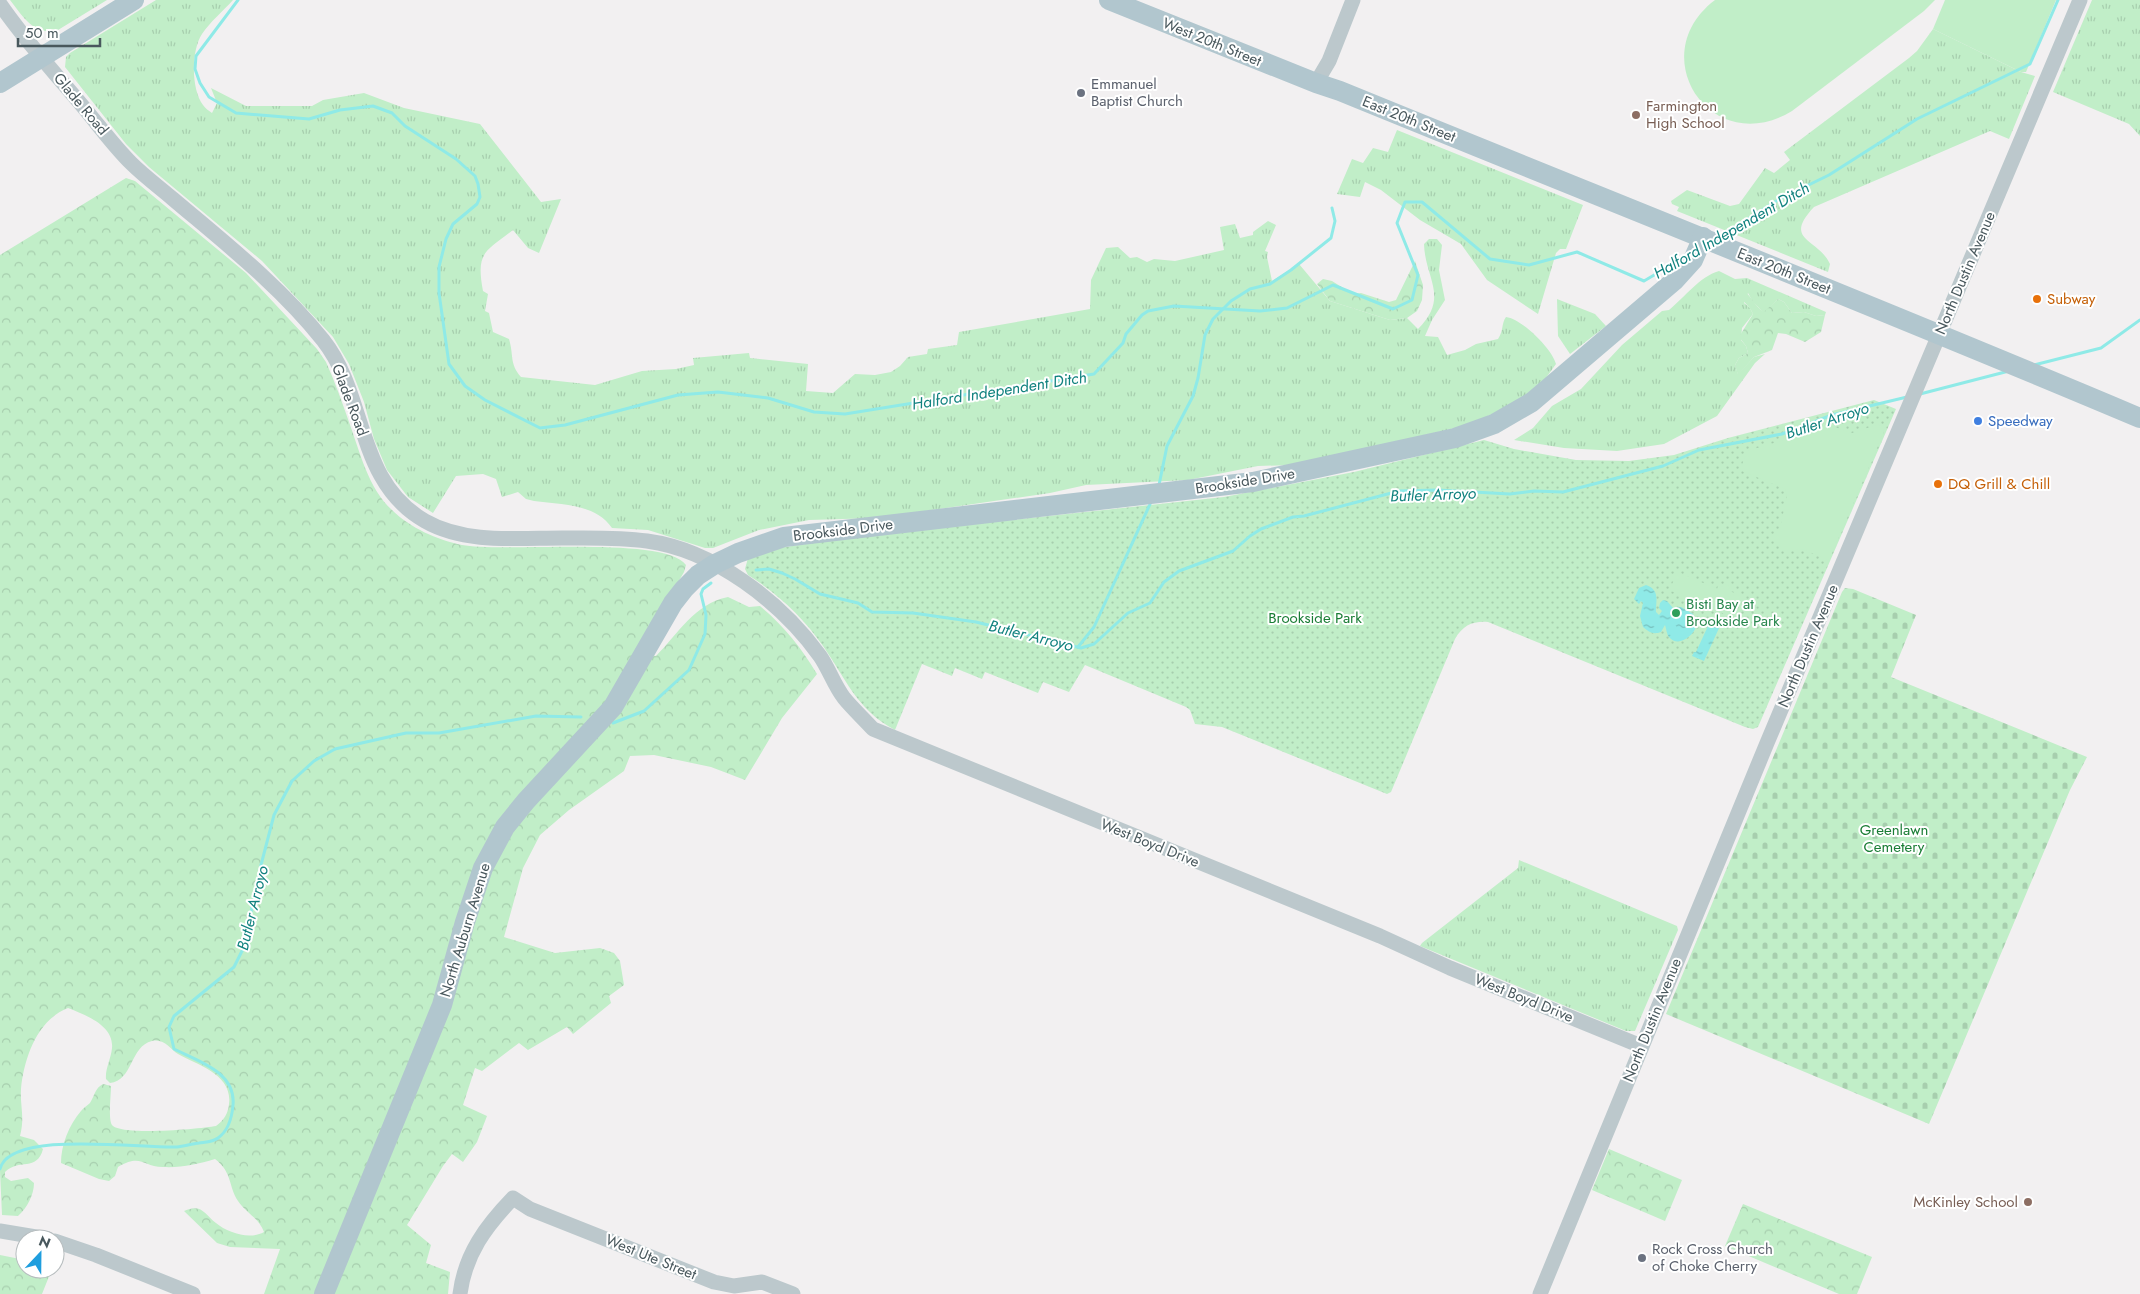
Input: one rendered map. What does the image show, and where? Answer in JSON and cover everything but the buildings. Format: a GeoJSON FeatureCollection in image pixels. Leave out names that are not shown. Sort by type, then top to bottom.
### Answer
{"type":"FeatureCollection","features":[{"type":"Feature","properties":{"kind":"main road"},"geometry":{"type":"LineString","coordinates":[[0,83],[134,0]]}},
{"type":"Feature","properties":{"kind":"main road","name":"West 20th Street"},"geometry":{"type":"LineString","coordinates":[[1109,0],[1316,83]]}},
{"type":"Feature","properties":{"kind":"main road","name":"East 20th Street"},"geometry":{"type":"LineString","coordinates":[[1316,83],[1349,94],[1702,237],[2140,418]]}},
{"type":"Feature","properties":{"kind":"main road","name":"Brookside Drive"},"geometry":{"type":"LineString","coordinates":[[715,564],[752,547],[784,537],[1253,482],[1421,446],[1482,430],[1504,420],[1532,402],[1674,281],[1693,260],[1702,237]]}},
{"type":"Feature","properties":{"kind":"main road","name":"North Auburn Avenue"},"geometry":{"type":"LineString","coordinates":[[324,1294],[442,1005],[468,912],[483,868],[492,849],[505,827],[526,801],[613,707],[673,603],[698,575],[715,564]]}},
{"type":"Feature","properties":{"kind":"street"},"geometry":{"type":"LineString","coordinates":[[1316,83],[1329,60],[1353,0]]}},
{"type":"Feature","properties":{"kind":"street","name":"North Dustin Avenue"},"geometry":{"type":"LineString","coordinates":[[1540,1294],[1766,743],[2080,0]]}},
{"type":"Feature","properties":{"kind":"street","name":"Glade Road"},"geometry":{"type":"LineString","coordinates":[[0,4],[41,57],[130,163],[252,266],[292,305],[325,342],[344,376],[379,477],[401,504],[413,514],[438,527],[466,535],[619,538],[649,541],[684,550],[715,564]]}},
{"type":"Feature","properties":{"kind":"street","name":"West Boyd Drive"},"geometry":{"type":"LineString","coordinates":[[715,564],[736,577],[784,614],[820,656],[843,697],[873,729],[1380,936],[1450,968],[1641,1046]]}},
{"type":"Feature","properties":{"kind":"street","name":"West Ute Street"},"geometry":{"type":"LineString","coordinates":[[460,1294],[465,1269],[476,1243],[486,1227],[513,1198],[530,1209],[714,1282],[734,1286],[762,1282],[793,1294]]}},
{"type":"Feature","properties":{"kind":"street"},"geometry":{"type":"LineString","coordinates":[[0,1231],[15,1234]]}},
{"type":"Feature","properties":{"kind":"street"},"geometry":{"type":"LineString","coordinates":[[65,1244],[193,1294]]}},
{"type":"Feature","properties":{"kind":"green space"},"geometry":{"type":"Polygon","coordinates":[[[10,0],[107,0],[58,30],[50,31],[36,28],[30,24],[10,0]]]}},
{"type":"Feature","properties":{"kind":"green space"},"geometry":{"type":"Polygon","coordinates":[[[156,0],[233,0],[202,34],[198,41],[194,60],[196,90],[203,105],[212,113],[217,103],[211,88],[246,106],[312,106],[323,100],[364,93],[404,108],[480,124],[541,202],[561,199],[539,253],[528,248],[513,230],[484,254],[482,261],[481,278],[483,291],[488,294],[485,311],[489,313],[493,332],[509,339],[513,363],[521,377],[595,385],[642,371],[676,369],[694,365],[693,358],[749,353],[750,358],[808,364],[806,391],[833,393],[855,374],[875,375],[891,372],[908,357],[927,354],[928,349],[957,345],[959,332],[1090,309],[1091,280],[1106,248],[1118,247],[1130,258],[1137,257],[1147,262],[1154,259],[1175,261],[1224,250],[1220,227],[1235,224],[1240,238],[1253,235],[1253,232],[1268,221],[1276,225],[1265,251],[1268,252],[1267,257],[1272,281],[1299,264],[1330,301],[1390,320],[1407,318],[1418,329],[1433,307],[1434,297],[1424,244],[1429,239],[1437,239],[1442,245],[1439,270],[1445,300],[1432,320],[1425,336],[1438,337],[1447,355],[1465,350],[1476,344],[1498,339],[1506,317],[1520,323],[1543,343],[1556,364],[1543,382],[1513,404],[1469,425],[1293,465],[1258,466],[1188,480],[1086,485],[1050,493],[877,518],[809,520],[759,530],[713,548],[705,548],[648,530],[612,528],[605,520],[587,510],[526,499],[518,492],[502,497],[496,479],[483,474],[456,476],[433,513],[408,497],[387,470],[374,439],[364,402],[349,364],[333,337],[262,261],[149,167],[126,144],[65,67],[66,57],[70,53],[156,0]]]}},
{"type":"Feature","properties":{"kind":"green space"},"geometry":{"type":"Polygon","coordinates":[[[1715,0],[1935,0],[1924,11],[1792,111],[1762,123],[1736,122],[1713,112],[1696,94],[1686,72],[1685,47],[1694,23],[1715,0]]]}},
{"type":"Feature","properties":{"kind":"green space"},"geometry":{"type":"Polygon","coordinates":[[[1945,0],[2056,0],[2026,72],[2021,72],[1933,29],[1945,0]]]}},
{"type":"Feature","properties":{"kind":"green space"},"geometry":{"type":"Polygon","coordinates":[[[2092,0],[2140,0],[2140,136],[2129,124],[2053,92],[2092,0]]]}},
{"type":"Feature","properties":{"kind":"green space"},"geometry":{"type":"Polygon","coordinates":[[[1933,29],[2021,72],[2035,76],[2009,139],[1990,131],[1814,207],[1805,218],[1801,227],[1802,233],[1806,239],[1825,255],[1830,264],[1828,272],[1677,211],[1679,207],[1672,204],[1671,201],[1687,190],[1730,206],[1739,204],[1765,168],[1774,173],[1790,160],[1784,152],[1909,58],[1917,51],[1933,29]]]}},
{"type":"Feature","properties":{"kind":"green space"},"geometry":{"type":"Polygon","coordinates":[[[1397,130],[1583,205],[1566,249],[1560,249],[1556,253],[1538,314],[1487,280],[1461,244],[1420,220],[1381,190],[1365,182],[1360,197],[1337,194],[1352,159],[1363,163],[1373,148],[1388,152],[1397,130]]]}},
{"type":"Feature","properties":{"kind":"green space"},"geometry":{"type":"Polygon","coordinates":[[[126,178],[135,181],[246,273],[317,349],[326,362],[371,480],[384,501],[407,522],[443,540],[462,545],[648,550],[672,556],[686,565],[684,572],[609,701],[513,807],[316,1294],[264,1294],[280,1249],[230,1247],[217,1243],[184,1211],[195,1208],[199,1209],[221,1227],[239,1234],[252,1235],[264,1232],[259,1223],[238,1201],[228,1174],[215,1159],[170,1167],[132,1161],[118,1167],[115,1176],[109,1181],[99,1179],[61,1163],[62,1149],[69,1129],[103,1084],[111,1086],[110,1112],[112,1125],[129,1130],[161,1131],[216,1126],[228,1111],[229,1104],[229,1094],[220,1078],[213,1072],[178,1054],[166,1044],[156,1040],[145,1044],[139,1049],[123,1076],[118,1081],[110,1083],[106,1079],[106,1071],[112,1048],[108,1033],[97,1022],[68,1008],[48,1021],[40,1031],[25,1065],[21,1089],[22,1118],[20,1136],[34,1140],[43,1149],[40,1156],[32,1163],[10,1168],[5,1172],[5,1177],[11,1181],[28,1178],[34,1183],[34,1188],[27,1205],[18,1216],[2,1215],[0,1171],[0,255],[126,178]]]}},
{"type":"Feature","properties":{"kind":"green space"},"geometry":{"type":"Polygon","coordinates":[[[1415,261],[1423,285],[1422,300],[1417,311],[1407,318],[1390,320],[1330,301],[1317,284],[1323,279],[1332,281],[1353,294],[1361,293],[1389,302],[1396,300],[1415,261]]]}},
{"type":"Feature","properties":{"kind":"green space"},"geometry":{"type":"Polygon","coordinates":[[[1719,271],[1735,279],[1747,278],[1826,312],[1825,315],[1816,316],[1804,312],[1792,313],[1784,302],[1778,299],[1764,313],[1753,302],[1748,293],[1744,303],[1753,314],[1742,328],[1741,340],[1746,346],[1748,353],[1739,358],[1735,365],[1738,374],[1754,357],[1765,354],[1755,363],[1717,416],[1664,444],[1617,451],[1564,448],[1514,440],[1533,428],[1552,406],[1581,389],[1622,345],[1662,311],[1669,310],[1705,278],[1719,271]]]}},
{"type":"Feature","properties":{"kind":"green space"},"geometry":{"type":"Polygon","coordinates":[[[1738,290],[1746,292],[1764,312],[1778,299],[1784,302],[1792,313],[1804,312],[1816,316],[1825,315],[1821,332],[1805,342],[1786,334],[1778,333],[1772,350],[1754,357],[1738,375],[1735,365],[1739,358],[1748,353],[1746,346],[1739,337],[1753,314],[1738,290]]]}},
{"type":"Feature","properties":{"kind":"green space"},"geometry":{"type":"Polygon","coordinates":[[[1557,299],[1595,314],[1606,326],[1570,354],[1558,336],[1557,299]]]}},
{"type":"Feature","properties":{"kind":"green space","name":"Brookside Park"},"geometry":{"type":"Polygon","coordinates":[[[1874,400],[1896,409],[1758,727],[1753,729],[1745,727],[1488,622],[1478,622],[1465,627],[1455,639],[1391,792],[1387,794],[1222,727],[1195,724],[1190,710],[1186,707],[1085,665],[1069,692],[1043,682],[1038,693],[985,672],[982,679],[955,668],[952,676],[922,664],[895,730],[871,713],[853,693],[823,646],[798,616],[780,598],[748,575],[745,569],[748,558],[779,548],[845,538],[1224,497],[1354,472],[1484,440],[1514,449],[1576,460],[1629,461],[1674,455],[1728,438],[1874,400]]]}},
{"type":"Feature","properties":{"kind":"green space"},"geometry":{"type":"Polygon","coordinates":[[[1879,424],[1884,432],[1830,558],[1828,560],[1802,549],[1783,551],[1774,536],[1780,528],[1787,496],[1785,489],[1740,470],[1747,451],[1832,426],[1852,433],[1879,424]]]}},
{"type":"Feature","properties":{"kind":"green space","name":"Bisti Bay at Brookside Park"},"geometry":{"type":"Polygon","coordinates":[[[1678,572],[1717,589],[1718,586],[1722,587],[1723,584],[1731,587],[1730,591],[1741,596],[1732,617],[1717,611],[1719,605],[1715,604],[1714,606],[1695,597],[1693,600],[1669,590],[1678,572]]]}},
{"type":"Feature","properties":{"kind":"green space","name":"Greenlawn Cemetery"},"geometry":{"type":"Polygon","coordinates":[[[1845,588],[1853,589],[1916,615],[1891,677],[2087,757],[2070,790],[1929,1124],[1666,1014],[1845,588]]]}},
{"type":"Feature","properties":{"kind":"green space"},"geometry":{"type":"Polygon","coordinates":[[[728,597],[749,607],[760,606],[792,637],[817,674],[782,718],[745,780],[711,767],[654,755],[630,756],[624,771],[569,810],[540,835],[523,868],[504,937],[555,953],[600,948],[614,953],[620,961],[624,985],[609,996],[611,1003],[573,1034],[567,1027],[528,1050],[519,1043],[482,1071],[475,1068],[463,1105],[487,1116],[477,1142],[463,1162],[452,1154],[407,1225],[431,1245],[426,1263],[450,1272],[448,1294],[331,1294],[502,841],[649,655],[656,656],[696,613],[716,601],[728,597]]]}},
{"type":"Feature","properties":{"kind":"green space"},"geometry":{"type":"Polygon","coordinates":[[[1519,860],[1677,926],[1678,930],[1635,1031],[1626,1031],[1420,946],[1518,868],[1519,860]]]}},
{"type":"Feature","properties":{"kind":"green space"},"geometry":{"type":"Polygon","coordinates":[[[1609,1149],[1682,1180],[1665,1221],[1592,1190],[1609,1149]]]}},
{"type":"Feature","properties":{"kind":"green space"},"geometry":{"type":"Polygon","coordinates":[[[1743,1204],[1872,1257],[1857,1294],[1839,1294],[1725,1246],[1743,1204]]]}},
{"type":"Feature","properties":{"kind":"green space"},"geometry":{"type":"Polygon","coordinates":[[[0,1255],[15,1258],[15,1279],[48,1279],[42,1294],[0,1294],[0,1255]]]}},
{"type":"Feature","properties":{"kind":"water","name":"Bisti Bay at Brookside Park"},"geometry":{"type":"Polygon","coordinates":[[[1646,585],[1655,593],[1657,600],[1656,612],[1659,615],[1662,611],[1659,608],[1660,603],[1663,600],[1667,601],[1673,608],[1681,607],[1693,614],[1696,627],[1689,637],[1681,641],[1673,640],[1668,636],[1665,625],[1661,632],[1656,633],[1649,632],[1643,627],[1640,616],[1643,603],[1641,601],[1639,604],[1634,599],[1639,588],[1646,585]]]}},
{"type":"Feature","properties":{"kind":"water"},"geometry":{"type":"Polygon","coordinates":[[[1708,621],[1720,626],[1704,661],[1692,656],[1696,652],[1708,626],[1706,625],[1708,621]]]}},
{"type":"Feature","properties":{"kind":"waterway","name":"Halford Independent Ditch"},"geometry":{"type":"LineString","coordinates":[[238,0],[196,56],[195,69],[200,83],[209,97],[236,113],[309,119],[340,110],[373,106],[392,113],[405,126],[456,159],[475,176],[480,197],[477,204],[453,224],[446,239],[439,267],[439,293],[449,364],[465,386],[485,400],[540,428],[565,425],[678,395],[718,392],[768,398],[814,412],[845,414],[1094,374],[1123,343],[1126,334],[1142,315],[1148,311],[1174,306],[1260,311],[1287,308],[1333,285],[1393,309],[1412,300],[1418,275],[1397,223],[1405,202],[1422,202],[1490,259],[1529,265],[1577,252],[1644,281],[1683,258]]}},
{"type":"Feature","properties":{"kind":"waterway","name":"Halford Independent Ditch"},"geometry":{"type":"LineString","coordinates":[[1719,237],[1778,200],[1829,175],[1917,119],[2030,64],[2058,0]]}},
{"type":"Feature","properties":{"kind":"waterway"},"geometry":{"type":"LineString","coordinates":[[1159,485],[1167,446],[1193,396],[1205,335],[1213,319],[1231,301],[1250,289],[1270,284],[1331,238],[1335,221],[1332,208]]}},
{"type":"Feature","properties":{"kind":"waterway","name":"Butler Arroyo"},"geometry":{"type":"LineString","coordinates":[[2034,365],[2101,348],[2140,320]]}},
{"type":"Feature","properties":{"kind":"waterway","name":"Butler Arroyo"},"geometry":{"type":"LineString","coordinates":[[1920,394],[2009,371]]}},
{"type":"Feature","properties":{"kind":"waterway","name":"Butler Arroyo"},"geometry":{"type":"LineString","coordinates":[[756,570],[769,569],[782,573],[820,594],[858,603],[872,612],[913,613],[976,622],[1081,648],[1094,644],[1128,613],[1150,603],[1164,582],[1179,571],[1233,551],[1261,529],[1293,517],[1304,516],[1399,491],[1437,490],[1510,494],[1534,491],[1563,492],[1663,466],[1699,450],[1782,434],[1832,415],[1907,397]]}},
{"type":"Feature","properties":{"kind":"waterway"},"geometry":{"type":"LineString","coordinates":[[1078,647],[1094,627],[1151,502]]}},
{"type":"Feature","properties":{"kind":"waterway","name":"Butler Arroyo"},"geometry":{"type":"LineString","coordinates":[[613,723],[644,711],[689,670],[705,634],[706,615],[701,594],[703,589],[711,583]]}},
{"type":"Feature","properties":{"kind":"waterway","name":"Butler Arroyo"},"geometry":{"type":"LineString","coordinates":[[0,1169],[9,1157],[27,1149],[51,1145],[109,1144],[177,1147],[209,1142],[218,1138],[224,1132],[227,1128],[233,1105],[232,1094],[228,1084],[214,1069],[174,1049],[169,1027],[174,1016],[234,967],[243,949],[274,815],[292,781],[314,761],[335,749],[406,733],[439,733],[536,716],[581,717]]}},
{"type":"Feature","properties":{"kind":"place","name":"Emmanuel Baptist Church"},"geometry":{"type":"Point","coordinates":[1081,93]}},
{"type":"Feature","properties":{"kind":"place","name":"Farmington High School"},"geometry":{"type":"Point","coordinates":[1636,115]}},
{"type":"Feature","properties":{"kind":"place","name":"Subway"},"geometry":{"type":"Point","coordinates":[2037,299]}},
{"type":"Feature","properties":{"kind":"place","name":"Speedway"},"geometry":{"type":"Point","coordinates":[1978,421]}},
{"type":"Feature","properties":{"kind":"place","name":"DQ Grill & Chill"},"geometry":{"type":"Point","coordinates":[1938,484]}},
{"type":"Feature","properties":{"kind":"place","name":"Bisti Bay at Brookside Park"},"geometry":{"type":"Point","coordinates":[1676,613]}},
{"type":"Feature","properties":{"kind":"place","name":"McKinley School"},"geometry":{"type":"Point","coordinates":[2028,1202]}},
{"type":"Feature","properties":{"kind":"place","name":"Rock Cross Church of Choke Cherry"},"geometry":{"type":"Point","coordinates":[1642,1258]}}]}
